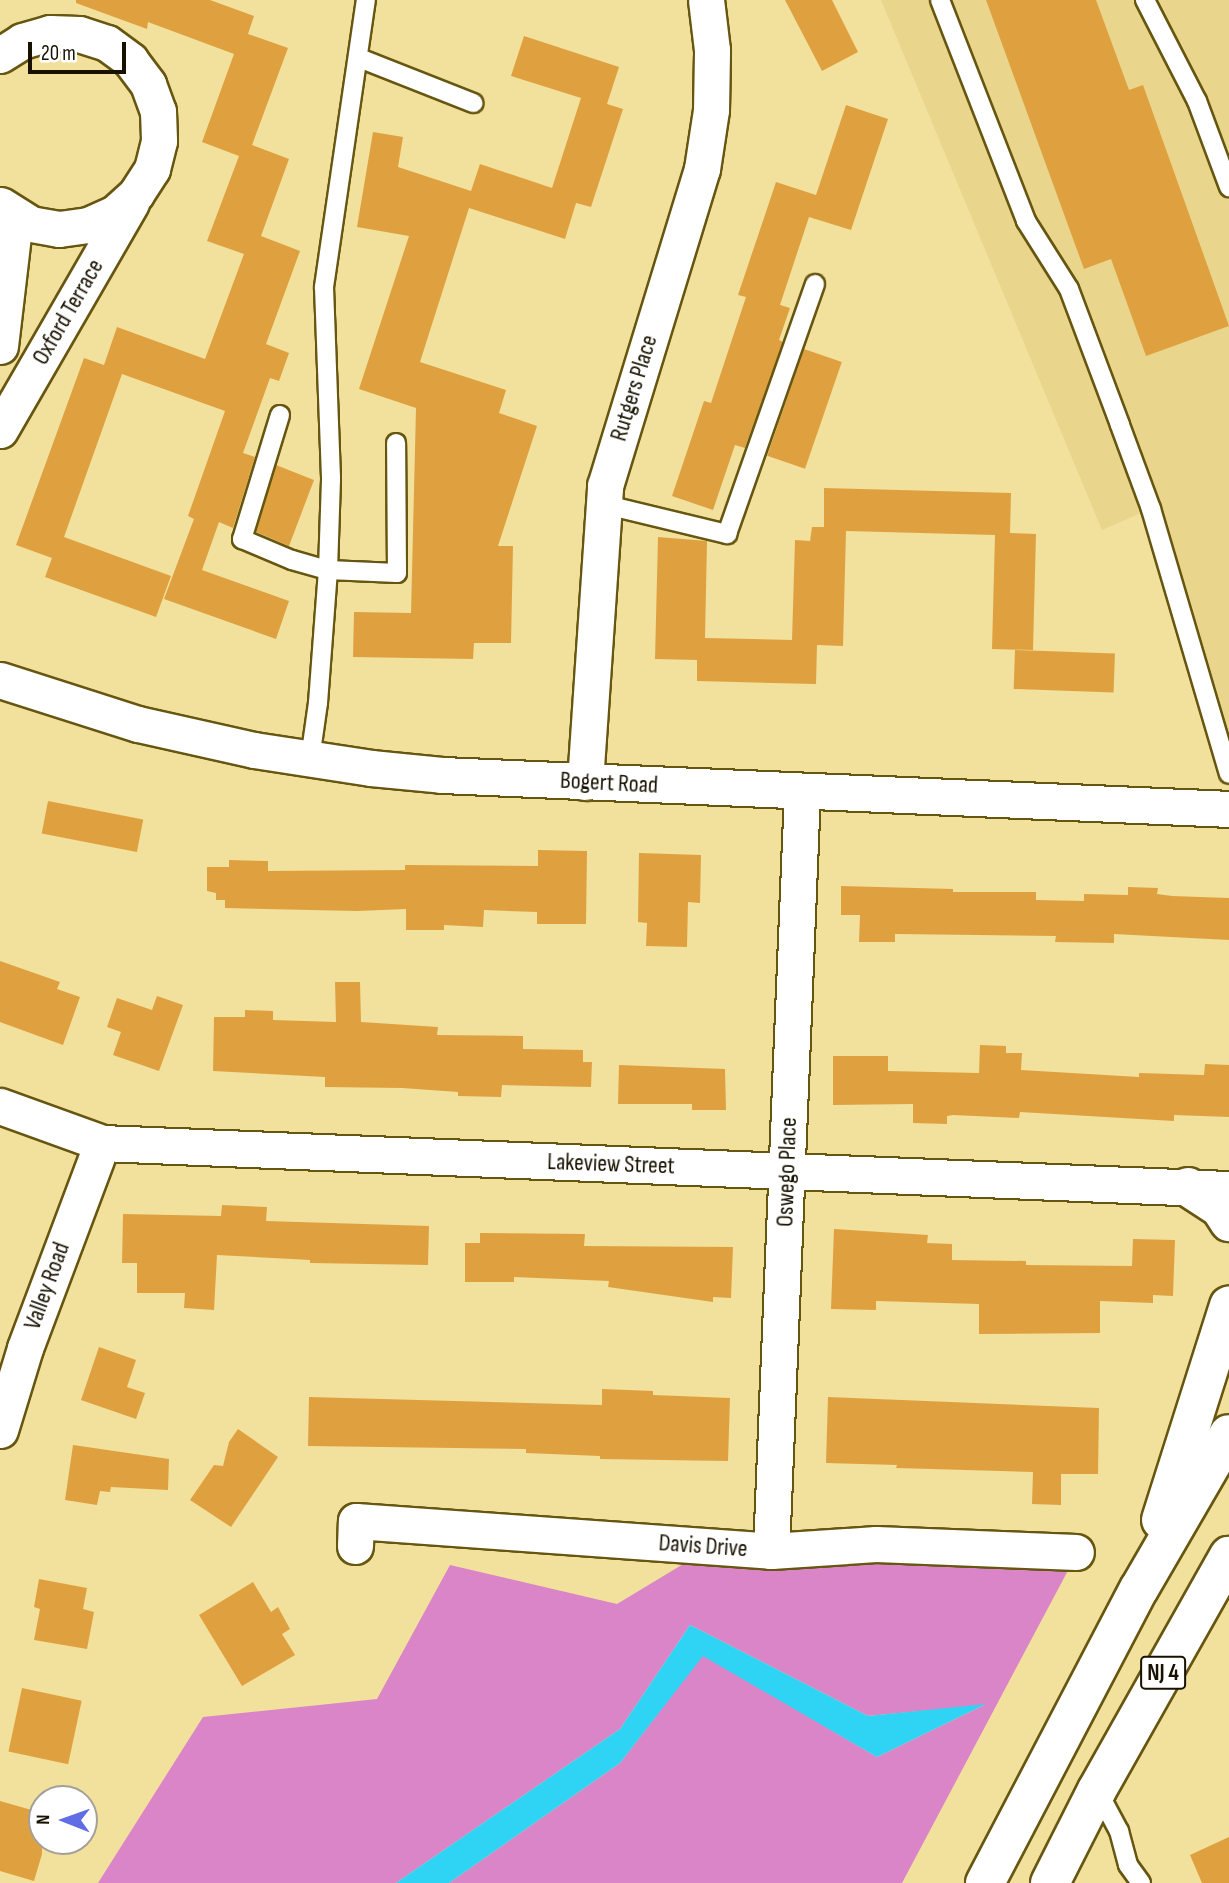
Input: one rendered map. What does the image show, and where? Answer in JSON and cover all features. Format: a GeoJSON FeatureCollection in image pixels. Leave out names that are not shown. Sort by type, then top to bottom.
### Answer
{"type":"FeatureCollection","features":[{"type":"Feature","properties":{"kind":"highway"},"geometry":{"type":"LineString","coordinates":[[1188,1187],[1220,1208],[1229,1222]]}},
{"type":"Feature","properties":{"kind":"highway"},"geometry":{"type":"LineString","coordinates":[[1139,1589],[1229,1305]]}},
{"type":"Feature","properties":{"kind":"highway","name":"NJ 4"},"geometry":{"type":"LineString","coordinates":[[985,1883],[1139,1589],[1229,1434]]}},
{"type":"Feature","properties":{"kind":"highway","name":"NJ 4"},"geometry":{"type":"LineString","coordinates":[[1050,1883],[1097,1790],[1224,1572]]}},
{"type":"Feature","properties":{"kind":"street","name":"Rutgers Place"},"geometry":{"type":"LineString","coordinates":[[585,782],[605,486],[702,169],[711,110],[712,50],[706,0]]}},
{"type":"Feature","properties":{"kind":"street","name":"Oxford Terrace"},"geometry":{"type":"LineString","coordinates":[[0,55],[22,41],[50,33],[79,34],[107,43],[131,60],[148,84],[158,111],[159,131],[152,169],[0,430]]}},
{"type":"Feature","properties":{"kind":"street","name":"Oxford Terrace"},"geometry":{"type":"LineString","coordinates":[[3,208],[31,224],[59,229],[88,225],[115,213],[136,194]]}},
{"type":"Feature","properties":{"kind":"street","name":"Oxford Terrace"},"geometry":{"type":"LineString","coordinates":[[0,346],[13,235],[3,208]]}},
{"type":"Feature","properties":{"kind":"street","name":"Bogert Road"},"geometry":{"type":"LineString","coordinates":[[0,680],[138,724],[254,750],[442,775],[1229,809]]}},
{"type":"Feature","properties":{"kind":"street","name":"Oswego Place"},"geometry":{"type":"LineString","coordinates":[[771,1551],[802,792]]}},
{"type":"Feature","properties":{"kind":"street","name":"Lakeview Street"},"geometry":{"type":"LineString","coordinates":[[0,1106],[102,1143],[1229,1189]]}},
{"type":"Feature","properties":{"kind":"street","name":"Valley Road"},"geometry":{"type":"LineString","coordinates":[[0,1430],[25,1348],[102,1143]]}},
{"type":"Feature","properties":{"kind":"street","name":"Davis Drive"},"geometry":{"type":"LineString","coordinates":[[355,1546],[356,1521],[771,1551],[876,1544],[1076,1552]]}},
{"type":"Feature","properties":{"kind":"lane"},"geometry":{"type":"LineString","coordinates":[[310,759],[318,704],[328,570],[331,478],[324,286],[366,0]]}},
{"type":"Feature","properties":{"kind":"lane"},"geometry":{"type":"LineString","coordinates":[[940,0],[1026,221],[1069,289],[1146,497],[1229,774]]}},
{"type":"Feature","properties":{"kind":"lane"},"geometry":{"type":"LineString","coordinates":[[1144,0],[1197,102],[1229,187]]}},
{"type":"Feature","properties":{"kind":"lane"},"geometry":{"type":"LineString","coordinates":[[359,58],[473,103]]}},
{"type":"Feature","properties":{"kind":"lane"},"geometry":{"type":"LineString","coordinates":[[603,505],[727,534],[815,284]]}},
{"type":"Feature","properties":{"kind":"lane"},"geometry":{"type":"LineString","coordinates":[[280,415],[242,539],[292,560],[328,570],[397,573],[396,443]]}},
{"type":"Feature","properties":{"kind":"lane"},"geometry":{"type":"LineString","coordinates":[[1097,1790],[1119,1832],[1128,1865],[1141,1883]]}},
{"type":"Feature","properties":{"kind":"lane"},"geometry":{"type":"LineString","coordinates":[[1120,1883],[1128,1865]]}},
{"type":"Feature","properties":{"kind":"shaded area"},"geometry":{"type":"Polygon","coordinates":[[[881,0],[1229,0],[1229,774],[1150,509],[1102,530],[881,0]]]}},
{"type":"Feature","properties":{"kind":"shaded area"},"geometry":{"type":"Polygon","coordinates":[[[733,1534],[1081,1546],[902,1883],[449,1883],[620,1763],[703,1655],[877,1757],[984,1705],[868,1716],[690,1625],[620,1729],[396,1883],[98,1883],[203,1717],[377,1699],[450,1565],[617,1604],[733,1534]]]}},
{"type":"Feature","properties":{"kind":"water"},"geometry":{"type":"Polygon","coordinates":[[[690,1625],[868,1716],[986,1704],[877,1757],[703,1656],[620,1763],[449,1883],[396,1883],[620,1729],[690,1625]]]}},
{"type":"Feature","properties":{"kind":"building"},"geometry":{"type":"Polygon","coordinates":[[[76,0],[210,0],[254,16],[248,34],[288,48],[252,145],[289,159],[261,236],[300,251],[266,344],[289,353],[279,381],[270,378],[243,453],[255,457],[233,528],[219,522],[202,570],[289,601],[276,639],[164,599],[194,519],[188,516],[225,411],[122,374],[64,537],[171,576],[156,617],[45,577],[52,558],[16,545],[84,358],[104,365],[117,327],[205,359],[244,254],[207,241],[239,156],[202,142],[234,54],[148,22],[147,29],[76,3],[76,0]]]}},
{"type":"Feature","properties":{"kind":"building"},"geometry":{"type":"Polygon","coordinates":[[[785,0],[832,0],[858,52],[822,71],[785,0]]]}},
{"type":"Feature","properties":{"kind":"building"},"geometry":{"type":"Polygon","coordinates":[[[986,0],[1096,0],[1129,90],[1143,85],[1229,326],[1146,356],[1111,259],[1084,269],[986,0]]]}},
{"type":"Feature","properties":{"kind":"building"},"geometry":{"type":"Polygon","coordinates":[[[524,36],[619,67],[607,104],[623,109],[591,207],[576,203],[565,239],[469,208],[420,362],[506,390],[499,413],[537,426],[498,546],[513,546],[511,643],[474,643],[473,659],[353,657],[354,612],[411,613],[416,408],[359,389],[409,236],[357,227],[373,132],[403,137],[398,167],[471,191],[480,164],[552,188],[581,98],[511,76],[524,36]]]}},
{"type":"Feature","properties":{"kind":"building"},"geometry":{"type":"Polygon","coordinates":[[[846,105],[888,119],[851,230],[809,217],[780,305],[790,308],[779,340],[783,342],[745,448],[735,445],[713,510],[672,496],[704,401],[711,403],[746,297],[738,295],[776,182],[816,195],[846,105]]]}},
{"type":"Feature","properties":{"kind":"building"},"geometry":{"type":"Polygon","coordinates":[[[804,349],[842,362],[805,469],[767,456],[804,349]]]}},
{"type":"Feature","properties":{"kind":"building"},"geometry":{"type":"Polygon","coordinates":[[[276,465],[314,480],[289,546],[256,532],[276,465]]]}},
{"type":"Feature","properties":{"kind":"building"},"geometry":{"type":"Polygon","coordinates":[[[824,488],[1011,493],[1010,533],[1036,534],[1033,650],[992,649],[995,535],[846,531],[843,646],[817,645],[816,684],[697,681],[697,660],[655,659],[658,537],[707,541],[705,638],[792,640],[795,540],[810,541],[812,527],[824,527],[824,488]]]}},
{"type":"Feature","properties":{"kind":"building"},"geometry":{"type":"Polygon","coordinates":[[[1015,650],[1115,653],[1114,692],[1014,689],[1015,650]]]}},
{"type":"Feature","properties":{"kind":"building"},"geometry":{"type":"Polygon","coordinates":[[[48,801],[143,820],[137,852],[42,833],[48,801]]]}},
{"type":"Feature","properties":{"kind":"building"},"geometry":{"type":"Polygon","coordinates":[[[538,850],[587,851],[586,924],[537,924],[537,912],[484,910],[483,927],[444,925],[444,930],[406,930],[406,909],[357,911],[225,908],[225,900],[216,900],[216,893],[207,891],[207,867],[229,867],[229,860],[268,861],[268,871],[405,870],[405,865],[538,866],[538,850]]]}},
{"type":"Feature","properties":{"kind":"building"},"geometry":{"type":"Polygon","coordinates":[[[639,853],[701,855],[700,903],[688,902],[687,947],[646,946],[647,923],[638,922],[639,853]]]}},
{"type":"Feature","properties":{"kind":"building"},"geometry":{"type":"Polygon","coordinates":[[[841,886],[953,889],[953,892],[1036,892],[1036,900],[1084,901],[1084,894],[1128,895],[1128,887],[1158,888],[1157,894],[1229,898],[1229,940],[1114,934],[1114,943],[1055,942],[1056,936],[895,934],[895,942],[859,942],[860,915],[841,915],[841,886]]]}},
{"type":"Feature","properties":{"kind":"building"},"geometry":{"type":"Polygon","coordinates":[[[0,961],[60,982],[57,989],[80,997],[63,1045],[0,1022],[0,961]]]}},
{"type":"Feature","properties":{"kind":"building"},"geometry":{"type":"Polygon","coordinates":[[[335,982],[360,982],[361,1022],[438,1027],[437,1035],[523,1036],[523,1049],[583,1050],[583,1062],[592,1062],[591,1087],[502,1085],[501,1097],[458,1096],[458,1092],[402,1088],[325,1087],[325,1077],[213,1071],[214,1017],[245,1017],[245,1010],[273,1011],[273,1020],[336,1022],[335,982]]]}},
{"type":"Feature","properties":{"kind":"building"},"geometry":{"type":"Polygon","coordinates":[[[157,996],[183,1005],[159,1071],[113,1055],[121,1032],[107,1027],[117,998],[152,1010],[157,996]]]}},
{"type":"Feature","properties":{"kind":"building"},"geometry":{"type":"Polygon","coordinates":[[[980,1045],[1006,1046],[1006,1053],[1022,1053],[1021,1070],[1139,1077],[1139,1073],[1204,1075],[1205,1064],[1229,1065],[1229,1117],[1174,1115],[1174,1121],[1020,1112],[1019,1118],[953,1115],[947,1116],[947,1124],[913,1123],[913,1104],[833,1105],[833,1056],[888,1056],[888,1071],[979,1073],[980,1045]]]}},
{"type":"Feature","properties":{"kind":"building"},"geometry":{"type":"Polygon","coordinates":[[[619,1065],[725,1069],[726,1110],[692,1110],[692,1104],[618,1104],[619,1065]]]}},
{"type":"Feature","properties":{"kind":"building"},"geometry":{"type":"Polygon","coordinates":[[[222,1205],[267,1207],[266,1221],[429,1226],[428,1265],[310,1263],[310,1260],[217,1255],[214,1310],[184,1308],[185,1293],[137,1293],[137,1263],[122,1263],[123,1214],[221,1216],[222,1205]]]}},
{"type":"Feature","properties":{"kind":"building"},"geometry":{"type":"Polygon","coordinates":[[[834,1229],[928,1235],[927,1243],[952,1244],[952,1260],[1026,1261],[1026,1265],[1132,1266],[1133,1239],[1175,1240],[1173,1296],[1153,1295],[1153,1303],[1100,1301],[1100,1333],[979,1334],[979,1304],[876,1301],[876,1310],[831,1309],[834,1229]]]}},
{"type":"Feature","properties":{"kind":"building"},"geometry":{"type":"Polygon","coordinates":[[[480,1233],[585,1234],[584,1246],[733,1247],[731,1298],[713,1297],[713,1302],[608,1287],[609,1281],[514,1277],[514,1282],[465,1282],[465,1243],[480,1243],[480,1233]]]}},
{"type":"Feature","properties":{"kind":"building"},"geometry":{"type":"Polygon","coordinates":[[[99,1347],[136,1360],[127,1387],[145,1393],[136,1419],[81,1400],[99,1347]]]}},
{"type":"Feature","properties":{"kind":"building"},"geometry":{"type":"Polygon","coordinates":[[[602,1389],[653,1391],[653,1395],[730,1398],[728,1461],[600,1459],[600,1456],[526,1453],[526,1449],[308,1446],[309,1397],[602,1405],[602,1389]]]}},
{"type":"Feature","properties":{"kind":"building"},"geometry":{"type":"Polygon","coordinates":[[[828,1397],[1099,1408],[1098,1474],[1061,1474],[1061,1505],[1032,1504],[1033,1472],[826,1463],[828,1397]]]}},
{"type":"Feature","properties":{"kind":"building"},"geometry":{"type":"Polygon","coordinates":[[[238,1429],[278,1457],[231,1527],[190,1500],[214,1465],[223,1466],[229,1442],[238,1429]]]}},
{"type":"Feature","properties":{"kind":"building"},"geometry":{"type":"Polygon","coordinates":[[[73,1445],[169,1459],[168,1490],[111,1487],[110,1492],[100,1491],[97,1505],[65,1500],[73,1445]]]}},
{"type":"Feature","properties":{"kind":"building"},"geometry":{"type":"Polygon","coordinates":[[[39,1579],[87,1588],[83,1609],[94,1612],[87,1649],[34,1640],[40,1609],[34,1607],[39,1579]]]}},
{"type":"Feature","properties":{"kind":"building"},"geometry":{"type":"Polygon","coordinates":[[[253,1582],[271,1612],[278,1607],[290,1629],[282,1634],[295,1655],[242,1686],[199,1615],[253,1582]]]}},
{"type":"Feature","properties":{"kind":"building"},"geometry":{"type":"Polygon","coordinates":[[[22,1688],[82,1701],[68,1764],[8,1752],[22,1688]]]}},
{"type":"Feature","properties":{"kind":"building"},"geometry":{"type":"Polygon","coordinates":[[[0,1801],[28,1809],[28,1855],[42,1855],[34,1881],[0,1871],[0,1801]]]}},
{"type":"Feature","properties":{"kind":"building"},"geometry":{"type":"Polygon","coordinates":[[[1229,1837],[1229,1883],[1202,1883],[1190,1855],[1229,1837]]]}}]}
